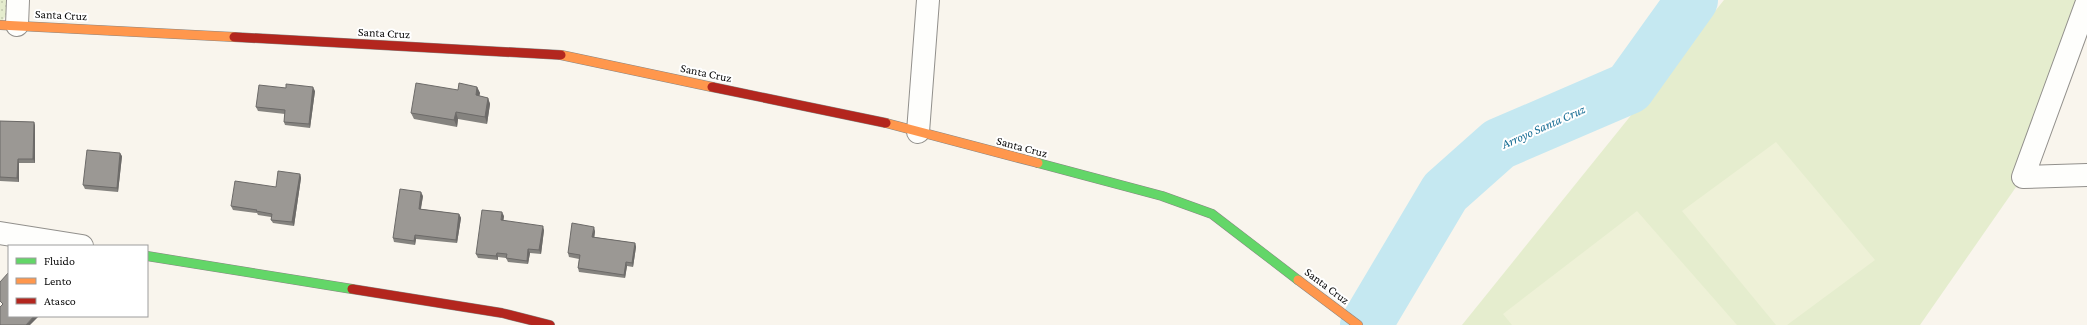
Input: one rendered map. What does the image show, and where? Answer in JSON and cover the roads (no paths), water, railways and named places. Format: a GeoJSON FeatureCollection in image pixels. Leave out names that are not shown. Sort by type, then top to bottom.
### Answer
{"type":"FeatureCollection","features":[{"type":"Feature","properties":{"kind":"street"},"geometry":{"type":"LineString","coordinates":[[8,25],[18,0]]}},
{"type":"Feature","properties":{"kind":"street"},"geometry":{"type":"LineString","coordinates":[[918,132],[928,0]]}},
{"type":"Feature","properties":{"kind":"street"},"geometry":{"type":"LineString","coordinates":[[2087,2],[2023,177],[2087,175]]}},
{"type":"Feature","properties":{"kind":"street","name":"Santa Cruz"},"geometry":{"type":"LineString","coordinates":[[8,25],[555,54],[893,124],[918,132],[1162,196],[1212,214],[1358,325]]}},
{"type":"Feature","properties":{"kind":"street"},"geometry":{"type":"LineString","coordinates":[[0,233],[76,245]]}},
{"type":"Feature","properties":{"kind":"street"},"geometry":{"type":"LineString","coordinates":[[148,256],[502,313],[550,325]]}},
{"type":"Feature","properties":{"kind":"waterway","name":"Arroyo Santa Cruz"},"geometry":{"type":"LineString","coordinates":[[1366,325],[1445,192],[1499,144],[1629,88],[1692,0]]}}]}
